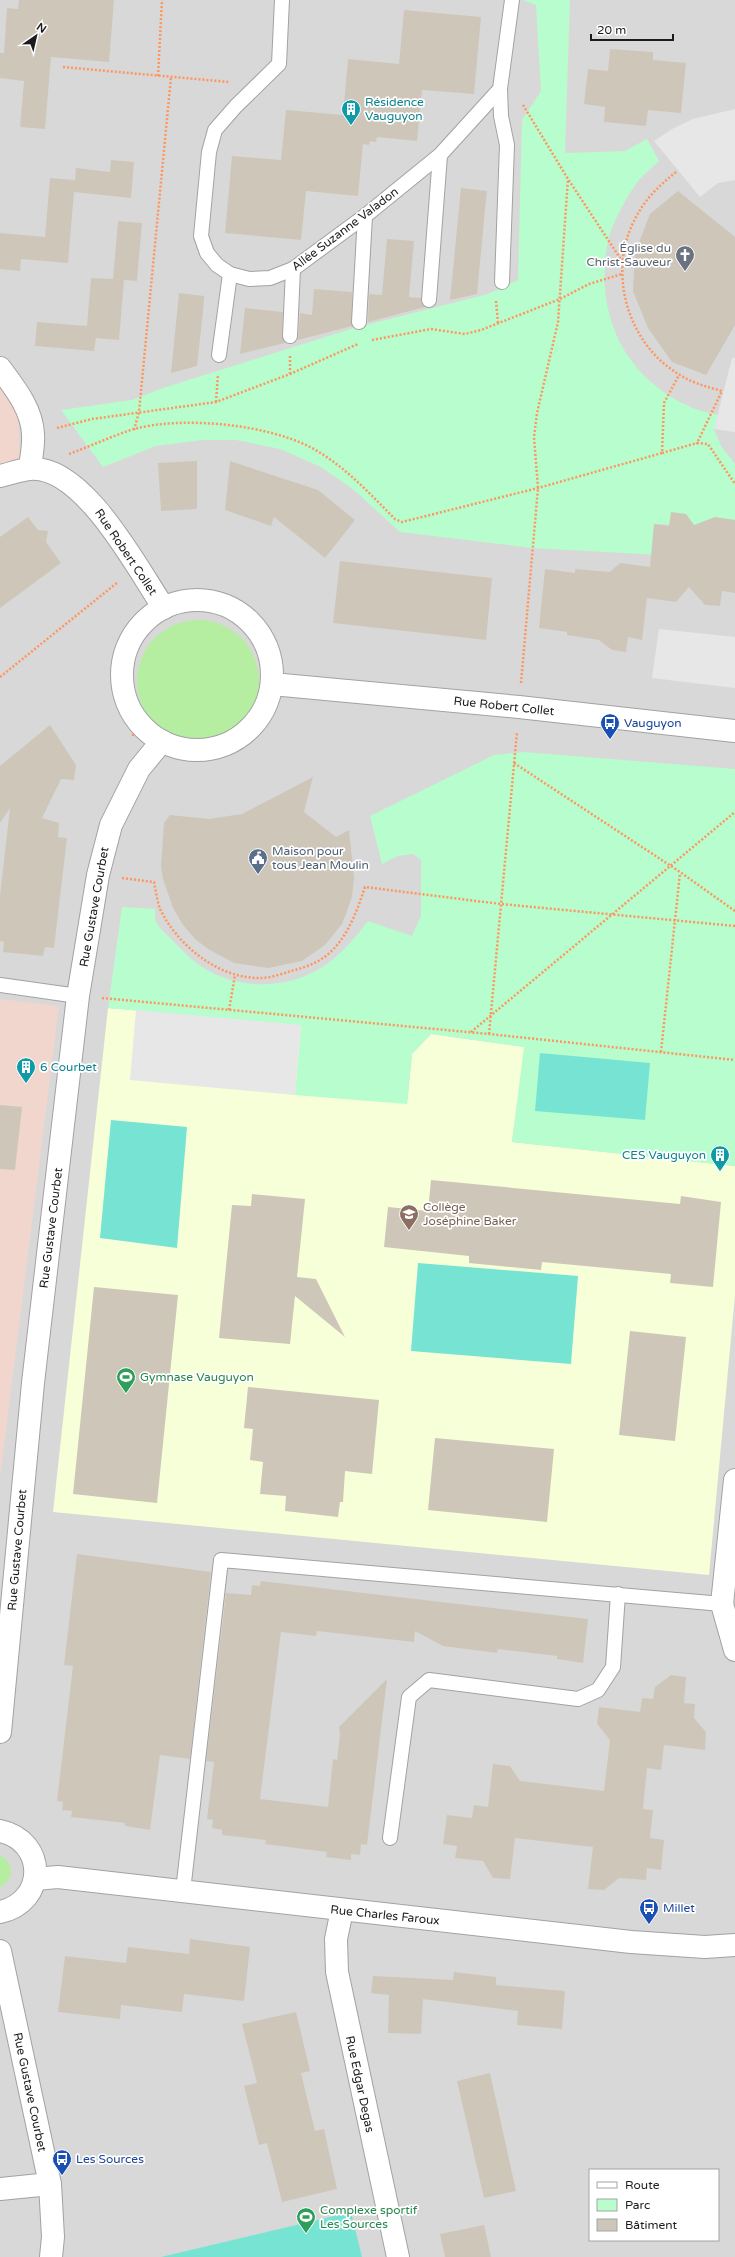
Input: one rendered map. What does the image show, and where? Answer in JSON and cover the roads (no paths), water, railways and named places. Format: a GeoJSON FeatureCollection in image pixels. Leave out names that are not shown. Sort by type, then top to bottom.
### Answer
{"type":"FeatureCollection","features":[{"type":"Feature","properties":{"kind":"street"},"geometry":{"type":"LineString","coordinates":[[0,368],[17,390],[28,413],[33,434],[30,468]]}},
{"type":"Feature","properties":{"kind":"street","name":"Rue Robert Collet"},"geometry":{"type":"LineString","coordinates":[[0,476],[30,468],[50,472],[88,498],[111,525],[164,608]]}},
{"type":"Feature","properties":{"kind":"street"},"geometry":{"type":"LineString","coordinates":[[193,600],[219,604],[244,616],[261,636],[268,651],[272,669],[272,684],[268,701],[257,721],[243,735],[227,744],[207,750],[187,749],[162,741],[148,732],[133,714],[125,694],[122,673],[124,657],[132,637],[142,624],[164,608],[193,600]]}},
{"type":"Feature","properties":{"kind":"street","name":"Rue Robert Collet"},"geometry":{"type":"LineString","coordinates":[[272,684],[519,707],[735,731]]}},
{"type":"Feature","properties":{"kind":"street","name":"Rue Gustave Courbet"},"geometry":{"type":"LineString","coordinates":[[0,1732],[33,1384],[78,996],[98,875],[111,825],[138,769],[162,741]]}},
{"type":"Feature","properties":{"kind":"street"},"geometry":{"type":"LineString","coordinates":[[735,1480],[722,1604],[735,1650]]}},
{"type":"Feature","properties":{"kind":"street"},"geometry":{"type":"LineString","coordinates":[[0,1831],[10,1833],[24,1843],[32,1854],[36,1870],[33,1888],[25,1900],[11,1909],[0,1912]]}},
{"type":"Feature","properties":{"kind":"street","name":"Rue Charles Faroux"},"geometry":{"type":"LineString","coordinates":[[35,1879],[58,1877],[631,1942],[705,1947],[735,1946]]}},
{"type":"Feature","properties":{"kind":"street","name":"Rue Edgar Degas"},"geometry":{"type":"LineString","coordinates":[[342,1910],[336,1939],[337,1972],[398,2257]]}},
{"type":"Feature","properties":{"kind":"street","name":"Rue Gustave Courbet"},"geometry":{"type":"LineString","coordinates":[[0,1951],[50,2184],[53,2237],[51,2257]]}},
{"type":"Feature","properties":{"kind":"street"},"geometry":{"type":"LineString","coordinates":[[0,2189],[50,2184]]}},
{"type":"Feature","properties":{"kind":"lane","name":"Allée Suzanne Valadon"},"geometry":{"type":"LineString","coordinates":[[282,0],[279,64],[215,130],[209,152],[201,236],[207,253],[216,266],[230,274],[249,279],[270,278],[293,269],[365,216],[440,155],[500,89]]}},
{"type":"Feature","properties":{"kind":"lane"},"geometry":{"type":"LineString","coordinates":[[502,282],[507,144],[501,116],[500,89],[512,0]]}},
{"type":"Feature","properties":{"kind":"lane"},"geometry":{"type":"LineString","coordinates":[[429,300],[440,155]]}},
{"type":"Feature","properties":{"kind":"lane"},"geometry":{"type":"LineString","coordinates":[[359,322],[365,216]]}},
{"type":"Feature","properties":{"kind":"lane"},"geometry":{"type":"LineString","coordinates":[[290,336],[293,269]]}},
{"type":"Feature","properties":{"kind":"lane"},"geometry":{"type":"LineString","coordinates":[[219,355],[230,274]]}},
{"type":"Feature","properties":{"kind":"lane"},"geometry":{"type":"LineString","coordinates":[[0,985],[78,996]]}},
{"type":"Feature","properties":{"kind":"lane"},"geometry":{"type":"LineString","coordinates":[[183,1892],[221,1560],[722,1604]]}},
{"type":"Feature","properties":{"kind":"lane"},"geometry":{"type":"LineString","coordinates":[[390,1838],[410,1698],[429,1680],[578,1699],[598,1690],[612,1667],[618,1594]]}},
{"type":"Feature","properties":{"kind":"place","name":"Résidence Vauguyon"},"geometry":{"type":"Point","coordinates":[351,126]}},
{"type":"Feature","properties":{"kind":"place","name":"Église du Christ-Sauveur"},"geometry":{"type":"Point","coordinates":[685,272]}},
{"type":"Feature","properties":{"kind":"place","name":"Vauguyon"},"geometry":{"type":"Point","coordinates":[610,740]}},
{"type":"Feature","properties":{"kind":"place","name":"Maison pour tous Jean Moulin"},"geometry":{"type":"Point","coordinates":[258,875]}},
{"type":"Feature","properties":{"kind":"place","name":"6 Courbet"},"geometry":{"type":"Point","coordinates":[26,1084]}},
{"type":"Feature","properties":{"kind":"place","name":"CES Vauguyon"},"geometry":{"type":"Point","coordinates":[720,1172]}},
{"type":"Feature","properties":{"kind":"place","name":"Collège Joséphine Baker"},"geometry":{"type":"Point","coordinates":[409,1231]}},
{"type":"Feature","properties":{"kind":"place","name":"Gymnase Vauguyon"},"geometry":{"type":"Point","coordinates":[126,1394]}},
{"type":"Feature","properties":{"kind":"place","name":"Millet"},"geometry":{"type":"Point","coordinates":[649,1925]}},
{"type":"Feature","properties":{"kind":"place","name":"Les Sources"},"geometry":{"type":"Point","coordinates":[62,2176]}},
{"type":"Feature","properties":{"kind":"place","name":"Complexe sportif Les Sources"},"geometry":{"type":"Point","coordinates":[306,2234]}}]}
